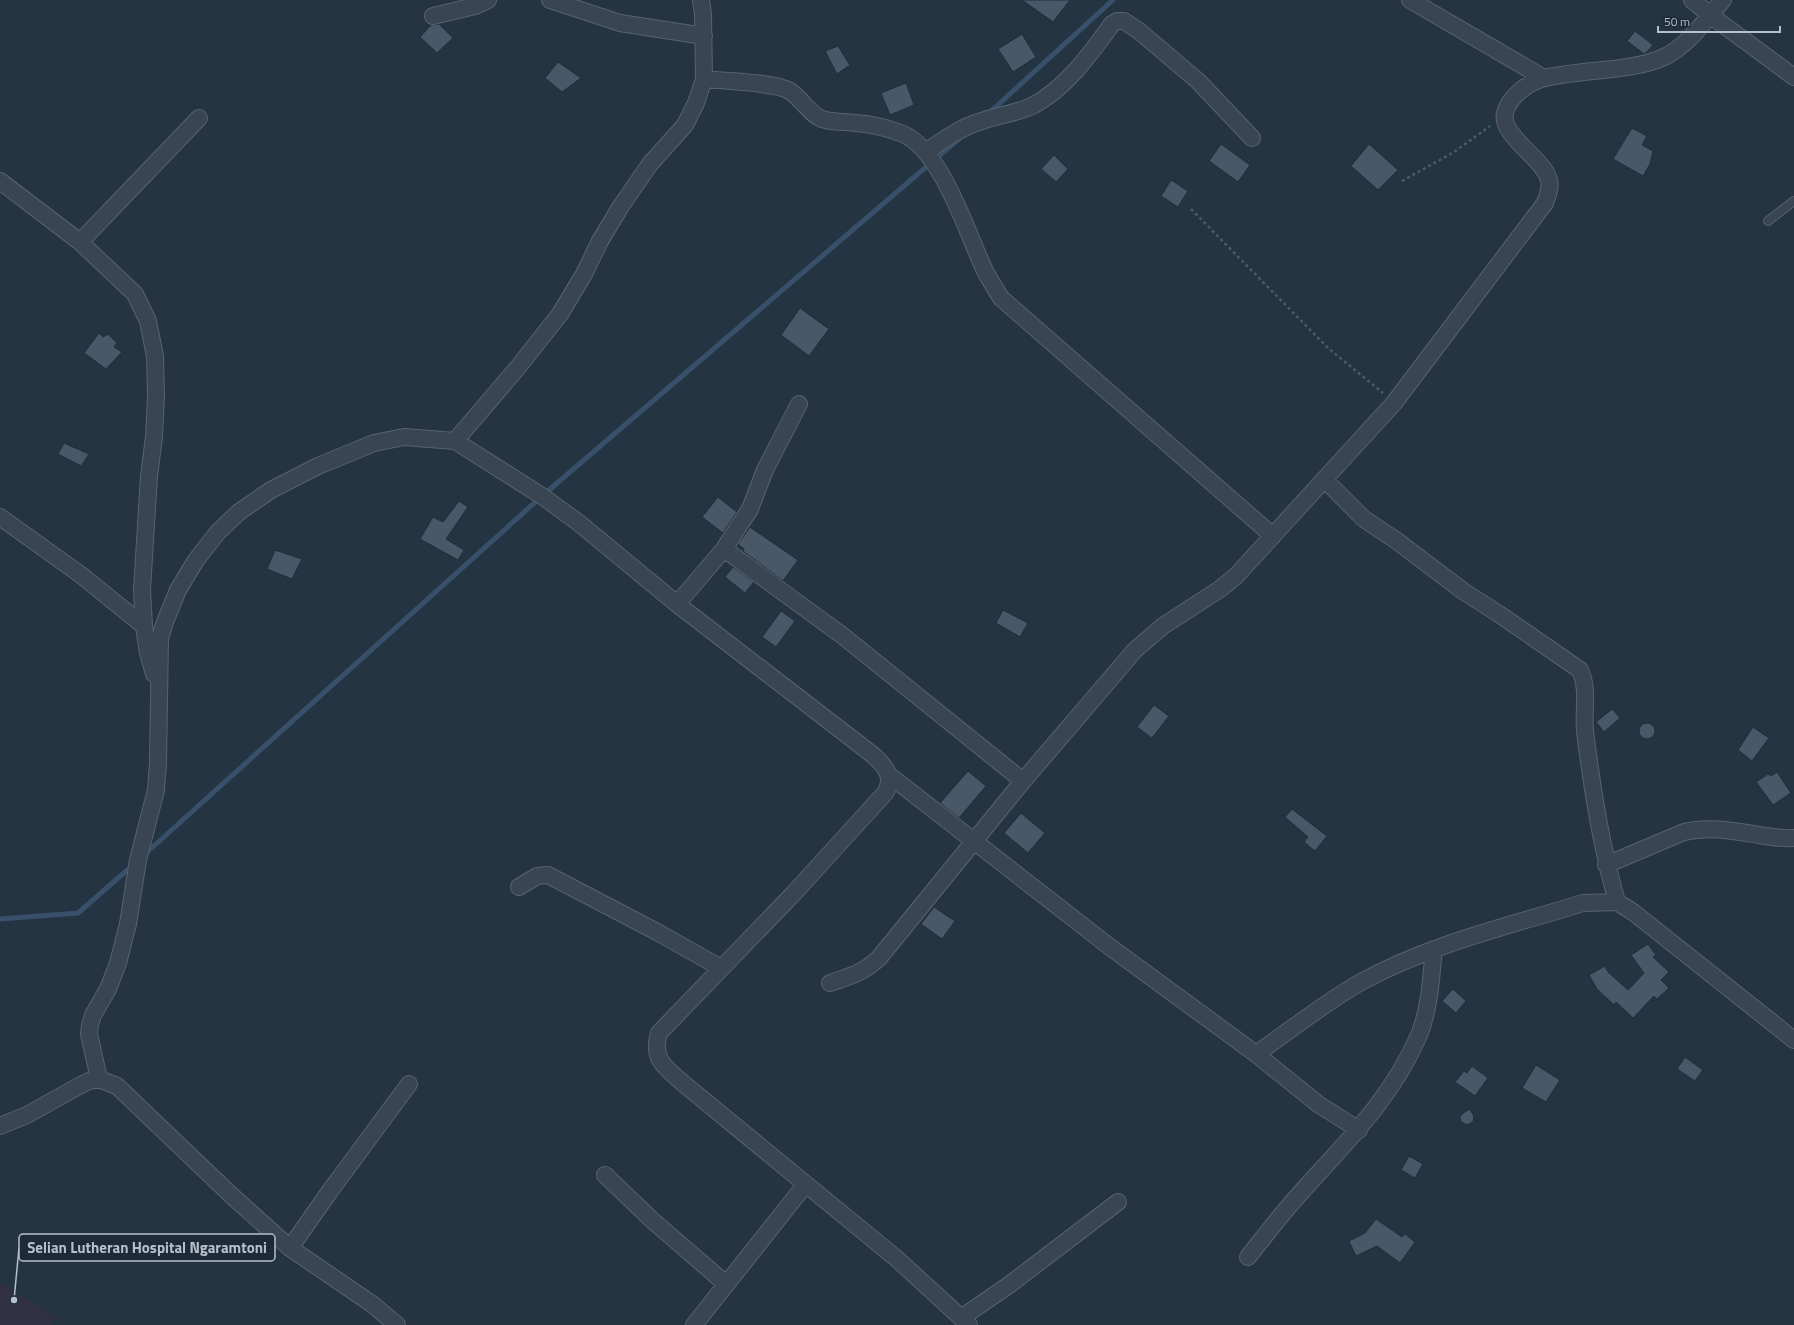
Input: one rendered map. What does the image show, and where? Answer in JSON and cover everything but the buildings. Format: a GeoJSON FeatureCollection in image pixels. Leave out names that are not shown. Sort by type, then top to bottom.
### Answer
{"type":"FeatureCollection","features":[{"type":"Feature","properties":{"kind":"street"},"geometry":{"type":"LineString","coordinates":[[433,16],[475,6],[488,0]]}},
{"type":"Feature","properties":{"kind":"street"},"geometry":{"type":"LineString","coordinates":[[550,0],[620,23],[704,36]]}},
{"type":"Feature","properties":{"kind":"street"},"geometry":{"type":"LineString","coordinates":[[455,441],[519,366],[560,314],[584,274],[600,241],[621,206],[650,164],[685,125],[696,103],[704,79],[704,36],[701,0]]}},
{"type":"Feature","properties":{"kind":"street"},"geometry":{"type":"LineString","coordinates":[[1410,0],[1544,78]]}},
{"type":"Feature","properties":{"kind":"street"},"geometry":{"type":"LineString","coordinates":[[1692,0],[1794,77]]}},
{"type":"Feature","properties":{"kind":"street"},"geometry":{"type":"LineString","coordinates":[[830,983],[856,975],[868,968],[879,958],[1023,781],[1135,650],[1163,626],[1220,589],[1250,562],[1394,403],[1545,203],[1550,189],[1548,177],[1541,165],[1508,128],[1504,115],[1515,96],[1527,87],[1544,78],[1640,64],[1663,57],[1680,48],[1723,0]]}},
{"type":"Feature","properties":{"kind":"street"},"geometry":{"type":"LineString","coordinates":[[926,152],[950,135],[980,121],[1034,105],[1048,96],[1063,84],[1092,52],[1112,24],[1117,21],[1124,21],[1138,31],[1198,81],[1252,138]]}},
{"type":"Feature","properties":{"kind":"street"},"geometry":{"type":"LineString","coordinates":[[704,79],[774,86],[787,90],[798,97],[821,119],[856,123],[893,130],[904,134],[926,152],[953,198],[985,270],[1001,298],[1273,536]]}},
{"type":"Feature","properties":{"kind":"street"},"geometry":{"type":"LineString","coordinates":[[80,242],[199,118]]}},
{"type":"Feature","properties":{"kind":"street"},"geometry":{"type":"LineString","coordinates":[[0,181],[80,242],[135,294],[148,321],[154,356],[154,437],[149,476],[142,590],[144,626],[148,653],[159,689]]}},
{"type":"Feature","properties":{"kind":"street"},"geometry":{"type":"LineString","coordinates":[[677,604],[724,549],[750,509],[765,470],[799,404]]}},
{"type":"Feature","properties":{"kind":"street"},"geometry":{"type":"LineString","coordinates":[[99,1079],[89,1034],[90,1025],[93,1015],[108,989],[118,963],[128,924],[138,860],[156,790],[158,762],[160,638],[178,590],[196,560],[218,532],[239,512],[271,490],[318,466],[374,443],[404,438],[455,441],[542,496],[579,523],[677,604],[873,754],[882,762],[889,774],[1110,947],[1256,1054],[1318,1104],[1359,1130]]}},
{"type":"Feature","properties":{"kind":"street"},"geometry":{"type":"LineString","coordinates":[[1324,480],[1364,519],[1397,541],[1463,591],[1580,670],[1583,676],[1585,690],[1585,730],[1593,794],[1606,865],[1617,902]]}},
{"type":"Feature","properties":{"kind":"street"},"geometry":{"type":"LineString","coordinates":[[0,517],[82,575],[144,626]]}},
{"type":"Feature","properties":{"kind":"street"},"geometry":{"type":"LineString","coordinates":[[724,549],[843,636],[1023,781]]}},
{"type":"Feature","properties":{"kind":"street"},"geometry":{"type":"LineString","coordinates":[[889,774],[890,785],[886,792],[659,1033],[656,1043],[656,1053],[660,1062],[805,1185],[897,1259],[965,1322],[1009,1285],[1118,1202]]}},
{"type":"Feature","properties":{"kind":"street"},"geometry":{"type":"LineString","coordinates":[[1606,865],[1684,832],[1695,830],[1726,830],[1778,838],[1794,838]]}},
{"type":"Feature","properties":{"kind":"street"},"geometry":{"type":"LineString","coordinates":[[519,887],[537,876],[548,875],[659,933],[721,968]]}},
{"type":"Feature","properties":{"kind":"street"},"geometry":{"type":"LineString","coordinates":[[1256,1054],[1327,1004],[1362,982],[1434,949],[1584,903],[1617,902],[1668,938],[1794,1040]]}},
{"type":"Feature","properties":{"kind":"street"},"geometry":{"type":"LineString","coordinates":[[1248,1257],[1296,1198],[1359,1130],[1382,1101],[1420,1034],[1428,1000],[1434,949]]}},
{"type":"Feature","properties":{"kind":"street"},"geometry":{"type":"LineString","coordinates":[[0,1126],[27,1115],[79,1086],[99,1079],[117,1086],[219,1184],[290,1248],[372,1304],[397,1325]]}},
{"type":"Feature","properties":{"kind":"street"},"geometry":{"type":"LineString","coordinates":[[290,1248],[409,1084]]}},
{"type":"Feature","properties":{"kind":"street"},"geometry":{"type":"LineString","coordinates":[[605,1176],[652,1220],[726,1284]]}},
{"type":"Feature","properties":{"kind":"street"},"geometry":{"type":"LineString","coordinates":[[694,1325],[805,1185]]}},
{"type":"Feature","properties":{"kind":"lane"},"geometry":{"type":"LineString","coordinates":[[1768,221],[1794,201]]}},
{"type":"Feature","properties":{"kind":"path"},"geometry":{"type":"LineString","coordinates":[[1402,181],[1454,152],[1504,115]]}},
{"type":"Feature","properties":{"kind":"path"},"geometry":{"type":"LineString","coordinates":[[1191,209],[1328,348],[1394,403]]}},
{"type":"Feature","properties":{"kind":"shaded area"},"geometry":{"type":"Polygon","coordinates":[[[0,1284],[56,1317],[51,1325],[0,1325],[0,1284]]]}},
{"type":"Feature","properties":{"kind":"waterway"},"geometry":{"type":"LineString","coordinates":[[989,113],[1113,0]]}},
{"type":"Feature","properties":{"kind":"waterway"},"geometry":{"type":"LineString","coordinates":[[145,854],[542,496],[960,138]]}},
{"type":"Feature","properties":{"kind":"waterway"},"geometry":{"type":"LineString","coordinates":[[0,919],[78,913],[133,865]]}},
{"type":"Feature","properties":{"kind":"place","name":"Selian Lutheran Hospital Ngaramtoni"},"geometry":{"type":"Point","coordinates":[14,1300]}}]}
